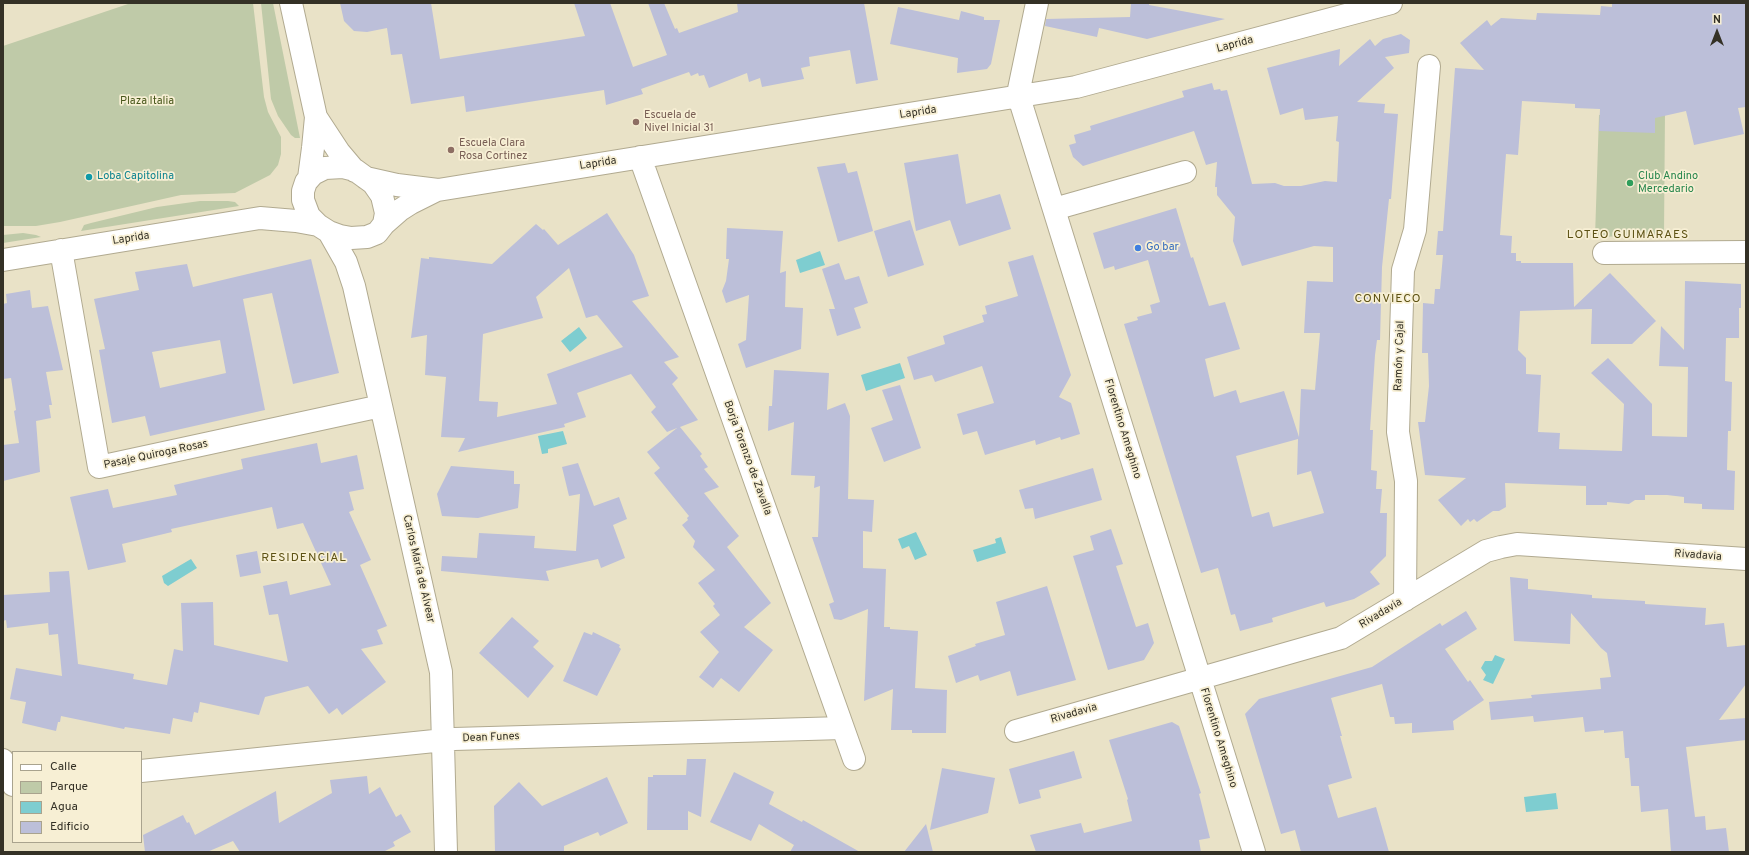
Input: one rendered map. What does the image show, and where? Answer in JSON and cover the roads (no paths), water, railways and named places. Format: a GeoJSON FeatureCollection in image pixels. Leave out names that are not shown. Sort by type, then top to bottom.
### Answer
{"type":"FeatureCollection","features":[{"type":"Feature","properties":{"kind":"street"},"geometry":{"type":"LineString","coordinates":[[291,3],[316,117],[313,148],[303,200],[305,208],[308,216],[324,228],[340,236],[351,238],[366,237],[378,229],[386,213],[382,196],[373,183],[361,174],[338,152],[316,117]]}},
{"type":"Feature","properties":{"kind":"street","name":"Florentino Ameghino"},"geometry":{"type":"LineString","coordinates":[[1037,3],[1018,94],[1254,852]]}},
{"type":"Feature","properties":{"kind":"street","name":"Laprida"},"geometry":{"type":"LineString","coordinates":[[361,174],[396,185],[438,190],[1076,87],[1391,3]]}},
{"type":"Feature","properties":{"kind":"street","name":"Ramón y Cajal"},"geometry":{"type":"LineString","coordinates":[[1405,600],[1406,481],[1398,432],[1403,270],[1415,230],[1429,66]]}},
{"type":"Feature","properties":{"kind":"street","name":"Borja Toranzo de Zavalla"},"geometry":{"type":"LineString","coordinates":[[640,157],[854,759]]}},
{"type":"Feature","properties":{"kind":"street"},"geometry":{"type":"LineString","coordinates":[[306,184],[318,170],[325,168],[343,167],[361,174]]}},
{"type":"Feature","properties":{"kind":"street"},"geometry":{"type":"LineString","coordinates":[[1054,209],[1185,172]]}},
{"type":"Feature","properties":{"kind":"street","name":"Laprida"},"geometry":{"type":"LineString","coordinates":[[260,218],[278,208],[306,184]]}},
{"type":"Feature","properties":{"kind":"street","name":"Laprida"},"geometry":{"type":"LineString","coordinates":[[378,229],[411,203],[438,190]]}},
{"type":"Feature","properties":{"kind":"street","name":"Laprida"},"geometry":{"type":"LineString","coordinates":[[3,260],[260,218],[290,220],[324,228]]}},
{"type":"Feature","properties":{"kind":"street","name":"Carlos María de Alvear"},"geometry":{"type":"LineString","coordinates":[[324,228],[346,262],[355,290],[441,672],[446,852]]}},
{"type":"Feature","properties":{"kind":"street","name":"Carlos María de Alvear"},"geometry":{"type":"LineString","coordinates":[[355,290],[360,257],[378,229]]}},
{"type":"Feature","properties":{"kind":"street","name":"Pasaje Quiroga Rosas"},"geometry":{"type":"LineString","coordinates":[[61,250],[99,467],[381,406]]}},
{"type":"Feature","properties":{"kind":"street"},"geometry":{"type":"LineString","coordinates":[[1604,253],[1746,252]]}},
{"type":"Feature","properties":{"kind":"street","name":"Rivadavia"},"geometry":{"type":"LineString","coordinates":[[1016,731],[1342,638],[1486,551],[1513,545],[1746,559]]}},
{"type":"Feature","properties":{"kind":"street","name":"Dean Funes"},"geometry":{"type":"LineString","coordinates":[[142,771],[443,740],[843,728]]}},
{"type":"Feature","properties":{"kind":"street"},"geometry":{"type":"LineString","coordinates":[[3,760],[12,785]]}},
{"type":"Feature","properties":{"kind":"water"},"geometry":{"type":"Polygon","coordinates":[[[820,251],[825,265],[800,273],[796,260],[820,251]]]}},
{"type":"Feature","properties":{"kind":"water"},"geometry":{"type":"Polygon","coordinates":[[[579,327],[587,338],[570,352],[561,341],[579,327]]]}},
{"type":"Feature","properties":{"kind":"water"},"geometry":{"type":"Polygon","coordinates":[[[900,363],[905,378],[866,391],[861,375],[900,363]]]}},
{"type":"Feature","properties":{"kind":"water"},"geometry":{"type":"Polygon","coordinates":[[[563,431],[567,444],[548,449],[548,453],[542,454],[538,436],[563,431]]]}},
{"type":"Feature","properties":{"kind":"water"},"geometry":{"type":"Polygon","coordinates":[[[916,532],[927,555],[915,560],[909,546],[902,549],[898,539],[916,532]]]}},
{"type":"Feature","properties":{"kind":"water"},"geometry":{"type":"Polygon","coordinates":[[[1001,537],[1006,553],[977,562],[973,550],[996,543],[995,539],[1001,537]]]}},
{"type":"Feature","properties":{"kind":"water"},"geometry":{"type":"Polygon","coordinates":[[[191,559],[197,568],[168,586],[164,583],[162,576],[191,559]]]}},
{"type":"Feature","properties":{"kind":"water"},"geometry":{"type":"Polygon","coordinates":[[[1495,655],[1505,659],[1493,684],[1483,680],[1486,675],[1481,668],[1485,661],[1492,661],[1495,655]]]}},
{"type":"Feature","properties":{"kind":"water"},"geometry":{"type":"Polygon","coordinates":[[[1556,793],[1558,809],[1526,812],[1524,797],[1556,793]]]}},
{"type":"Feature","properties":{"kind":"place","name":"Escuela de Nivel Inicial 31"},"geometry":{"type":"Point","coordinates":[636,122]}},
{"type":"Feature","properties":{"kind":"place","name":"Escuela Clara Rosa Cortinez"},"geometry":{"type":"Point","coordinates":[451,150]}},
{"type":"Feature","properties":{"kind":"place","name":"Loba Capitolina"},"geometry":{"type":"Point","coordinates":[89,177]}},
{"type":"Feature","properties":{"kind":"place","name":"Club Andino Mercedario"},"geometry":{"type":"Point","coordinates":[1630,183]}},
{"type":"Feature","properties":{"kind":"place","name":"Go bar"},"geometry":{"type":"Point","coordinates":[1138,248]}},
{"type":"Feature","properties":{"kind":"district","name":"LOTEO GUIMARAES"},"geometry":{"type":"Point","coordinates":[1628,236]}},
{"type":"Feature","properties":{"kind":"district","name":"CONVIECO"},"geometry":{"type":"Point","coordinates":[1388,300]}},
{"type":"Feature","properties":{"kind":"district","name":"RESIDENCIAL"},"geometry":{"type":"Point","coordinates":[304,559]}},
{"type":"Feature","properties":{"kind":"park label","name":"Plaza Italia"},"geometry":{"type":"Point","coordinates":[147,102]}}]}
